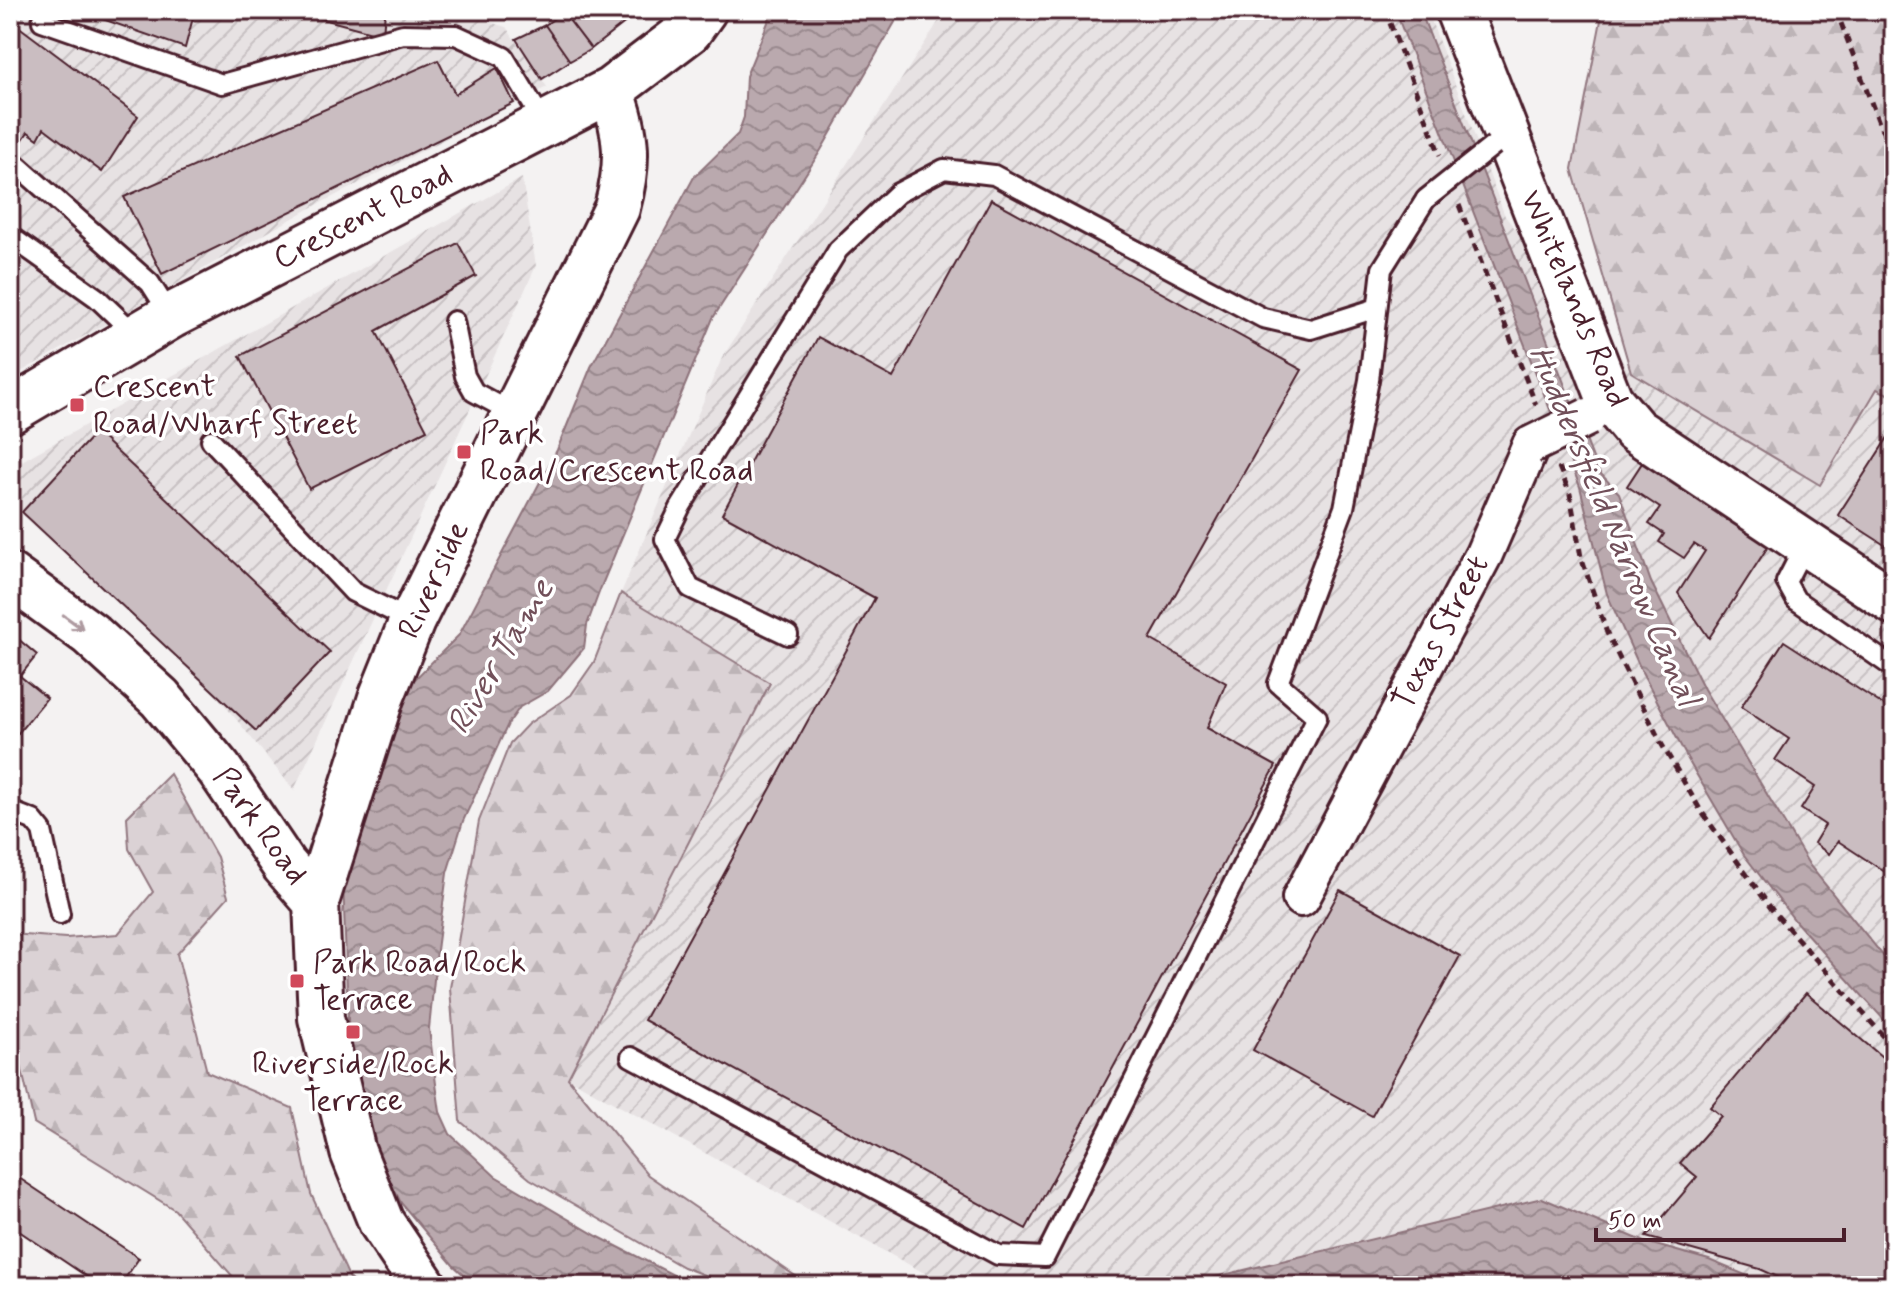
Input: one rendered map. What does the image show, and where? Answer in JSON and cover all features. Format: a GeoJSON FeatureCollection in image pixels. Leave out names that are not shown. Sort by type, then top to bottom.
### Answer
{"type":"FeatureCollection","features":[{"type":"Feature","properties":{"kind":"main road","name":"Crescent Road"},"geometry":{"type":"LineString","coordinates":[[10,411],[154,326],[611,90],[689,31],[704,10]]}},
{"type":"Feature","properties":{"kind":"main road","name":"Whitelands Road"},"geometry":{"type":"LineString","coordinates":[[1458,10],[1501,142],[1599,408],[1894,602]]}},
{"type":"Feature","properties":{"kind":"main road","name":"Riverside"},"geometry":{"type":"LineString","coordinates":[[316,902],[381,698],[412,621],[617,208],[628,156],[622,118],[611,90]]}},
{"type":"Feature","properties":{"kind":"main road","name":"Park Road"},"geometry":{"type":"LineString","coordinates":[[10,576],[90,634],[160,698],[219,769],[284,865],[316,902],[321,1018],[353,1152],[381,1222],[424,1286]]}},
{"type":"Feature","properties":{"kind":"street"},"geometry":{"type":"LineString","coordinates":[[1545,455],[1599,408]]}},
{"type":"Feature","properties":{"kind":"street","name":"Texas Street"},"geometry":{"type":"LineString","coordinates":[[1301,898],[1484,554],[1545,455]]}},
{"type":"Feature","properties":{"kind":"lane"},"geometry":{"type":"LineString","coordinates":[[42,21],[222,84],[403,34],[456,35],[504,57],[544,123]]}},
{"type":"Feature","properties":{"kind":"lane"},"geometry":{"type":"LineString","coordinates":[[631,1057],[998,1255],[1045,1257],[1317,717],[1278,683],[1344,508],[1369,380],[1382,269],[1426,199],[1501,142]]}},
{"type":"Feature","properties":{"kind":"lane"},"geometry":{"type":"LineString","coordinates":[[17,165],[150,283],[154,326]]}},
{"type":"Feature","properties":{"kind":"lane"},"geometry":{"type":"LineString","coordinates":[[788,635],[690,588],[665,539],[680,508],[838,250],[898,193],[944,169],[994,175],[1263,318],[1311,329],[1377,308]]}},
{"type":"Feature","properties":{"kind":"lane"},"geometry":{"type":"LineString","coordinates":[[10,236],[97,298],[154,326]]}},
{"type":"Feature","properties":{"kind":"lane"},"geometry":{"type":"LineString","coordinates":[[454,321],[465,376],[474,392],[513,413]]}},
{"type":"Feature","properties":{"kind":"lane"},"geometry":{"type":"LineString","coordinates":[[211,440],[353,592],[412,621]]}},
{"type":"Feature","properties":{"kind":"lane"},"geometry":{"type":"LineString","coordinates":[[1806,543],[1786,582],[1796,600],[1894,668]]}},
{"type":"Feature","properties":{"kind":"lane"},"geometry":{"type":"LineString","coordinates":[[10,811],[33,820],[42,831],[60,914]]}},
{"type":"Feature","properties":{"kind":"path"},"geometry":{"type":"LineString","coordinates":[[1385,10],[1441,157]]}},
{"type":"Feature","properties":{"kind":"path"},"geometry":{"type":"LineString","coordinates":[[1836,10],[1881,128],[1894,146]]}},
{"type":"Feature","properties":{"kind":"path"},"geometry":{"type":"LineString","coordinates":[[1458,201],[1536,406]]}},
{"type":"Feature","properties":{"kind":"path"},"geometry":{"type":"LineString","coordinates":[[1545,455],[1570,494],[1581,557],[1607,633],[1661,743],[1701,811],[1773,911],[1894,1048]]}},
{"type":"Feature","properties":{"kind":"shaded area"},"geometry":{"type":"Polygon","coordinates":[[[10,10],[450,10],[506,27],[547,87],[309,209],[10,378],[10,10]]]}},
{"type":"Feature","properties":{"kind":"shaded area"},"geometry":{"type":"Polygon","coordinates":[[[946,10],[1427,10],[1505,216],[1631,372],[1878,388],[1894,397],[1894,1286],[948,1286],[568,1078],[770,684],[621,593],[722,358],[946,10]]]}},
{"type":"Feature","properties":{"kind":"shaded area"},"geometry":{"type":"Polygon","coordinates":[[[522,178],[536,266],[294,790],[199,674],[22,514],[20,462],[522,178]]]}},
{"type":"Feature","properties":{"kind":"green space"},"geometry":{"type":"Polygon","coordinates":[[[1603,10],[1894,10],[1894,397],[1877,389],[1820,485],[1631,372],[1572,169],[1603,10]]]}},
{"type":"Feature","properties":{"kind":"green space"},"geometry":{"type":"Polygon","coordinates":[[[621,593],[770,683],[568,1078],[648,1175],[810,1286],[733,1286],[683,1267],[530,1179],[460,1121],[450,988],[479,821],[510,743],[528,724],[571,695],[594,662],[621,593]]]}},
{"type":"Feature","properties":{"kind":"green space"},"geometry":{"type":"Polygon","coordinates":[[[170,774],[217,857],[228,897],[177,954],[207,1072],[292,1108],[311,1194],[349,1277],[357,1286],[241,1286],[175,1210],[34,1123],[10,1018],[10,934],[66,938],[118,934],[153,892],[129,849],[127,817],[170,774]]]}},
{"type":"Feature","properties":{"kind":"water","name":"River Tame"},"geometry":{"type":"Polygon","coordinates":[[[773,10],[902,10],[821,150],[713,318],[601,587],[587,625],[584,648],[548,691],[520,707],[508,724],[463,821],[447,873],[429,1029],[440,1112],[450,1134],[495,1176],[597,1236],[695,1286],[476,1286],[453,1265],[401,1203],[378,1158],[349,1046],[343,881],[374,763],[413,681],[459,635],[557,450],[591,367],[694,177],[738,134],[744,117],[746,76],[773,10]]]}},
{"type":"Feature","properties":{"kind":"water","name":"Huddersfield Narrow Canal"},"geometry":{"type":"Polygon","coordinates":[[[1395,10],[1420,10],[1598,471],[1619,493],[1651,582],[1704,689],[1810,866],[1894,969],[1894,1031],[1796,922],[1744,855],[1691,765],[1642,672],[1607,594],[1580,487],[1395,10]]]}},
{"type":"Feature","properties":{"kind":"water"},"geometry":{"type":"Polygon","coordinates":[[[1542,1198],[1645,1242],[1709,1260],[1772,1286],[1178,1286],[1542,1198]]]}},
{"type":"Feature","properties":{"kind":"building"},"geometry":{"type":"Polygon","coordinates":[[[77,10],[195,10],[185,48],[77,10]]]}},
{"type":"Feature","properties":{"kind":"building"},"geometry":{"type":"Polygon","coordinates":[[[289,10],[385,10],[383,35],[289,10]]]}},
{"type":"Feature","properties":{"kind":"building"},"geometry":{"type":"Polygon","coordinates":[[[641,10],[591,49],[563,12],[641,10]]]}},
{"type":"Feature","properties":{"kind":"building"},"geometry":{"type":"Polygon","coordinates":[[[563,12],[591,49],[570,61],[545,25],[563,12]]]}},
{"type":"Feature","properties":{"kind":"building"},"geometry":{"type":"Polygon","coordinates":[[[10,20],[138,116],[102,172],[44,128],[38,139],[28,132],[10,158],[10,20]]]}},
{"type":"Feature","properties":{"kind":"building"},"geometry":{"type":"Polygon","coordinates":[[[545,25],[570,61],[542,79],[516,39],[545,25]]]}},
{"type":"Feature","properties":{"kind":"building"},"geometry":{"type":"Polygon","coordinates":[[[438,60],[455,94],[497,68],[514,103],[162,274],[124,197],[438,60]]]}},
{"type":"Feature","properties":{"kind":"building"},"geometry":{"type":"Polygon","coordinates":[[[991,199],[1302,370],[1150,639],[1226,683],[1207,728],[1276,766],[1026,1229],[644,1020],[875,598],[722,514],[818,337],[893,378],[991,199]]]}},
{"type":"Feature","properties":{"kind":"building"},"geometry":{"type":"Polygon","coordinates":[[[458,243],[476,276],[376,331],[427,430],[309,489],[240,356],[458,243]]]}},
{"type":"Feature","properties":{"kind":"building"},"geometry":{"type":"Polygon","coordinates":[[[1894,428],[1894,551],[1838,515],[1894,428]]]}},
{"type":"Feature","properties":{"kind":"building"},"geometry":{"type":"Polygon","coordinates":[[[96,432],[330,652],[256,731],[22,512],[96,432]]]}},
{"type":"Feature","properties":{"kind":"building"},"geometry":{"type":"Polygon","coordinates":[[[1642,463],[1769,545],[1709,638],[1678,593],[1705,551],[1694,544],[1684,558],[1659,542],[1664,534],[1649,524],[1660,508],[1627,486],[1642,463]]]}},
{"type":"Feature","properties":{"kind":"building"},"geometry":{"type":"Polygon","coordinates":[[[10,632],[37,655],[20,676],[47,698],[10,743],[10,632]]]}},
{"type":"Feature","properties":{"kind":"building"},"geometry":{"type":"Polygon","coordinates":[[[1784,641],[1894,712],[1894,878],[1838,841],[1829,854],[1814,843],[1825,825],[1801,809],[1815,787],[1775,760],[1789,739],[1741,707],[1784,641]]]}},
{"type":"Feature","properties":{"kind":"building"},"geometry":{"type":"Polygon","coordinates":[[[1894,882],[1894,898],[1887,893],[1894,882]]]}},
{"type":"Feature","properties":{"kind":"building"},"geometry":{"type":"Polygon","coordinates":[[[1340,890],[1460,956],[1372,1116],[1253,1050],[1340,890]]]}},
{"type":"Feature","properties":{"kind":"building"},"geometry":{"type":"Polygon","coordinates":[[[1806,993],[1894,1067],[1894,1286],[1798,1286],[1760,1269],[1646,1237],[1697,1177],[1680,1163],[1721,1116],[1710,1107],[1806,993]]]}},
{"type":"Feature","properties":{"kind":"building"},"geometry":{"type":"Polygon","coordinates":[[[10,1172],[139,1258],[120,1286],[101,1286],[10,1225],[10,1172]]]}},
{"type":"Feature","properties":{"kind":"place","name":"Crescent Road/Wharf Street"},"geometry":{"type":"Point","coordinates":[77,405]}},
{"type":"Feature","properties":{"kind":"place","name":"Park Road/Crescent Road"},"geometry":{"type":"Point","coordinates":[464,452]}},
{"type":"Feature","properties":{"kind":"place","name":"Park Road/Rock Terrace"},"geometry":{"type":"Point","coordinates":[297,981]}},
{"type":"Feature","properties":{"kind":"place","name":"Riverside/Rock Terrace"},"geometry":{"type":"Point","coordinates":[353,1032]}}]}
